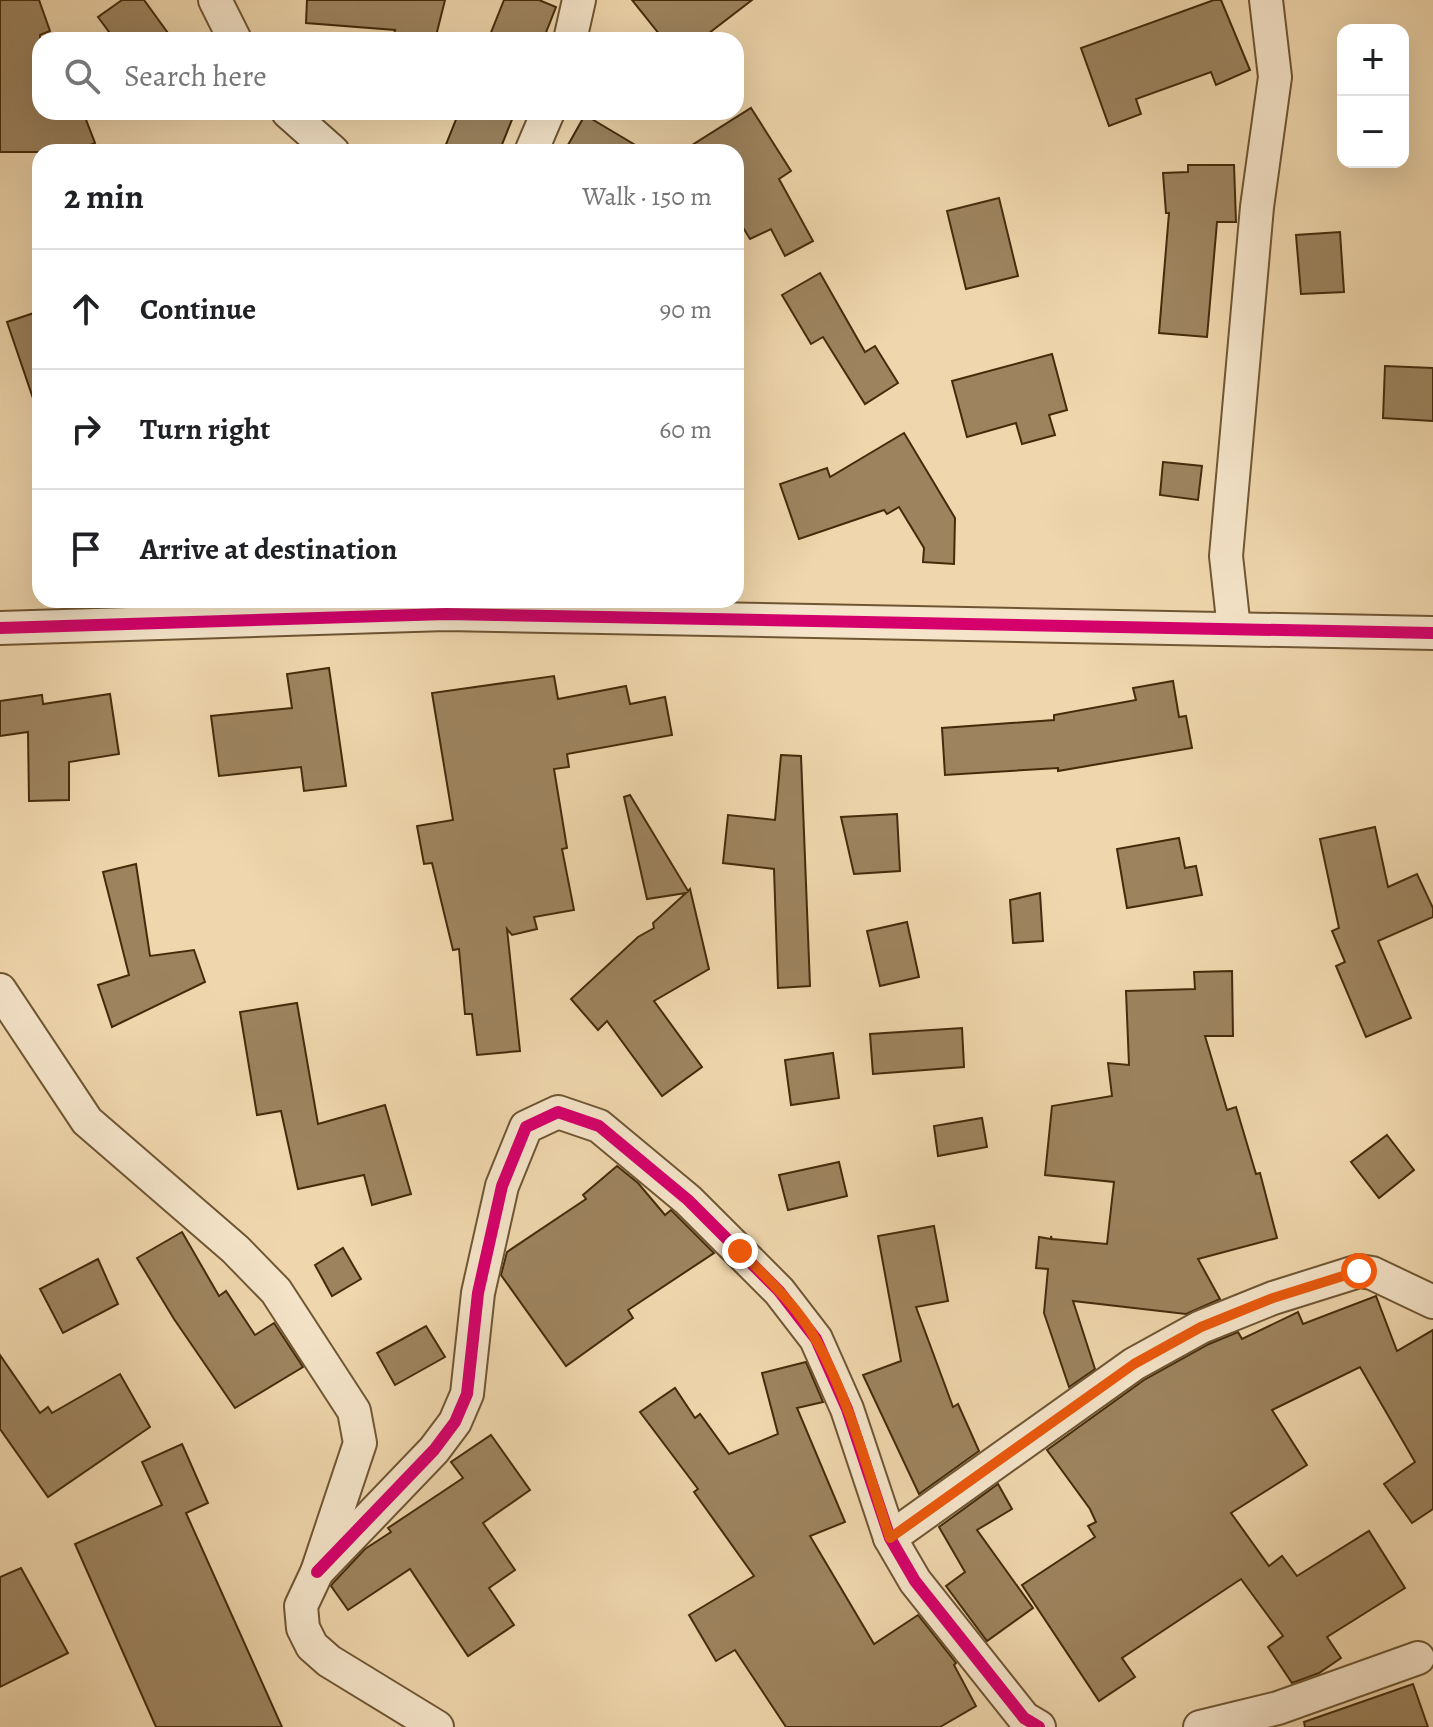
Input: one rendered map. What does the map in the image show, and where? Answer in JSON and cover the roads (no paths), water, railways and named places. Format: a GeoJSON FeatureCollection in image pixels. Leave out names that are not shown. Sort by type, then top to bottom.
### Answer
{"type":"FeatureCollection","features":[{"type":"Feature","properties":{"kind":"street"},"geometry":{"type":"LineString","coordinates":[[215,0],[231,32]]}},
{"type":"Feature","properties":{"kind":"street"},"geometry":{"type":"LineString","coordinates":[[572,32],[579,0]]}},
{"type":"Feature","properties":{"kind":"street"},"geometry":{"type":"LineString","coordinates":[[1234,629],[1226,556],[1257,207],[1275,77],[1266,0]]}},
{"type":"Feature","properties":{"kind":"street"},"geometry":{"type":"LineString","coordinates":[[297,120],[324,144]]}},
{"type":"Feature","properties":{"kind":"street"},"geometry":{"type":"LineString","coordinates":[[534,144],[545,120]]}},
{"type":"Feature","properties":{"kind":"street"},"geometry":{"type":"LineString","coordinates":[[0,628],[425,608]]}},
{"type":"Feature","properties":{"kind":"street"},"geometry":{"type":"LineString","coordinates":[[482,608],[1433,633]]}},
{"type":"Feature","properties":{"kind":"street"},"geometry":{"type":"LineString","coordinates":[[0,990],[87,1121],[235,1249],[276,1291],[354,1411],[360,1443],[317,1572],[301,1606],[303,1628],[312,1646],[329,1661],[437,1727]]}},
{"type":"Feature","properties":{"kind":"street"},"geometry":{"type":"LineString","coordinates":[[317,1572],[434,1450],[455,1422],[467,1394],[478,1293],[502,1186],[526,1127],[558,1112],[599,1126],[688,1200],[779,1291],[816,1339],[847,1409],[890,1538],[915,1581],[1024,1718],[1039,1727]]}},
{"type":"Feature","properties":{"kind":"street"},"geometry":{"type":"LineString","coordinates":[[890,1538],[1134,1364],[1201,1327],[1273,1298],[1359,1271],[1372,1273],[1433,1302]]}},
{"type":"Feature","properties":{"kind":"street"},"geometry":{"type":"LineString","coordinates":[[1200,1727],[1278,1708],[1418,1658]]}}]}
